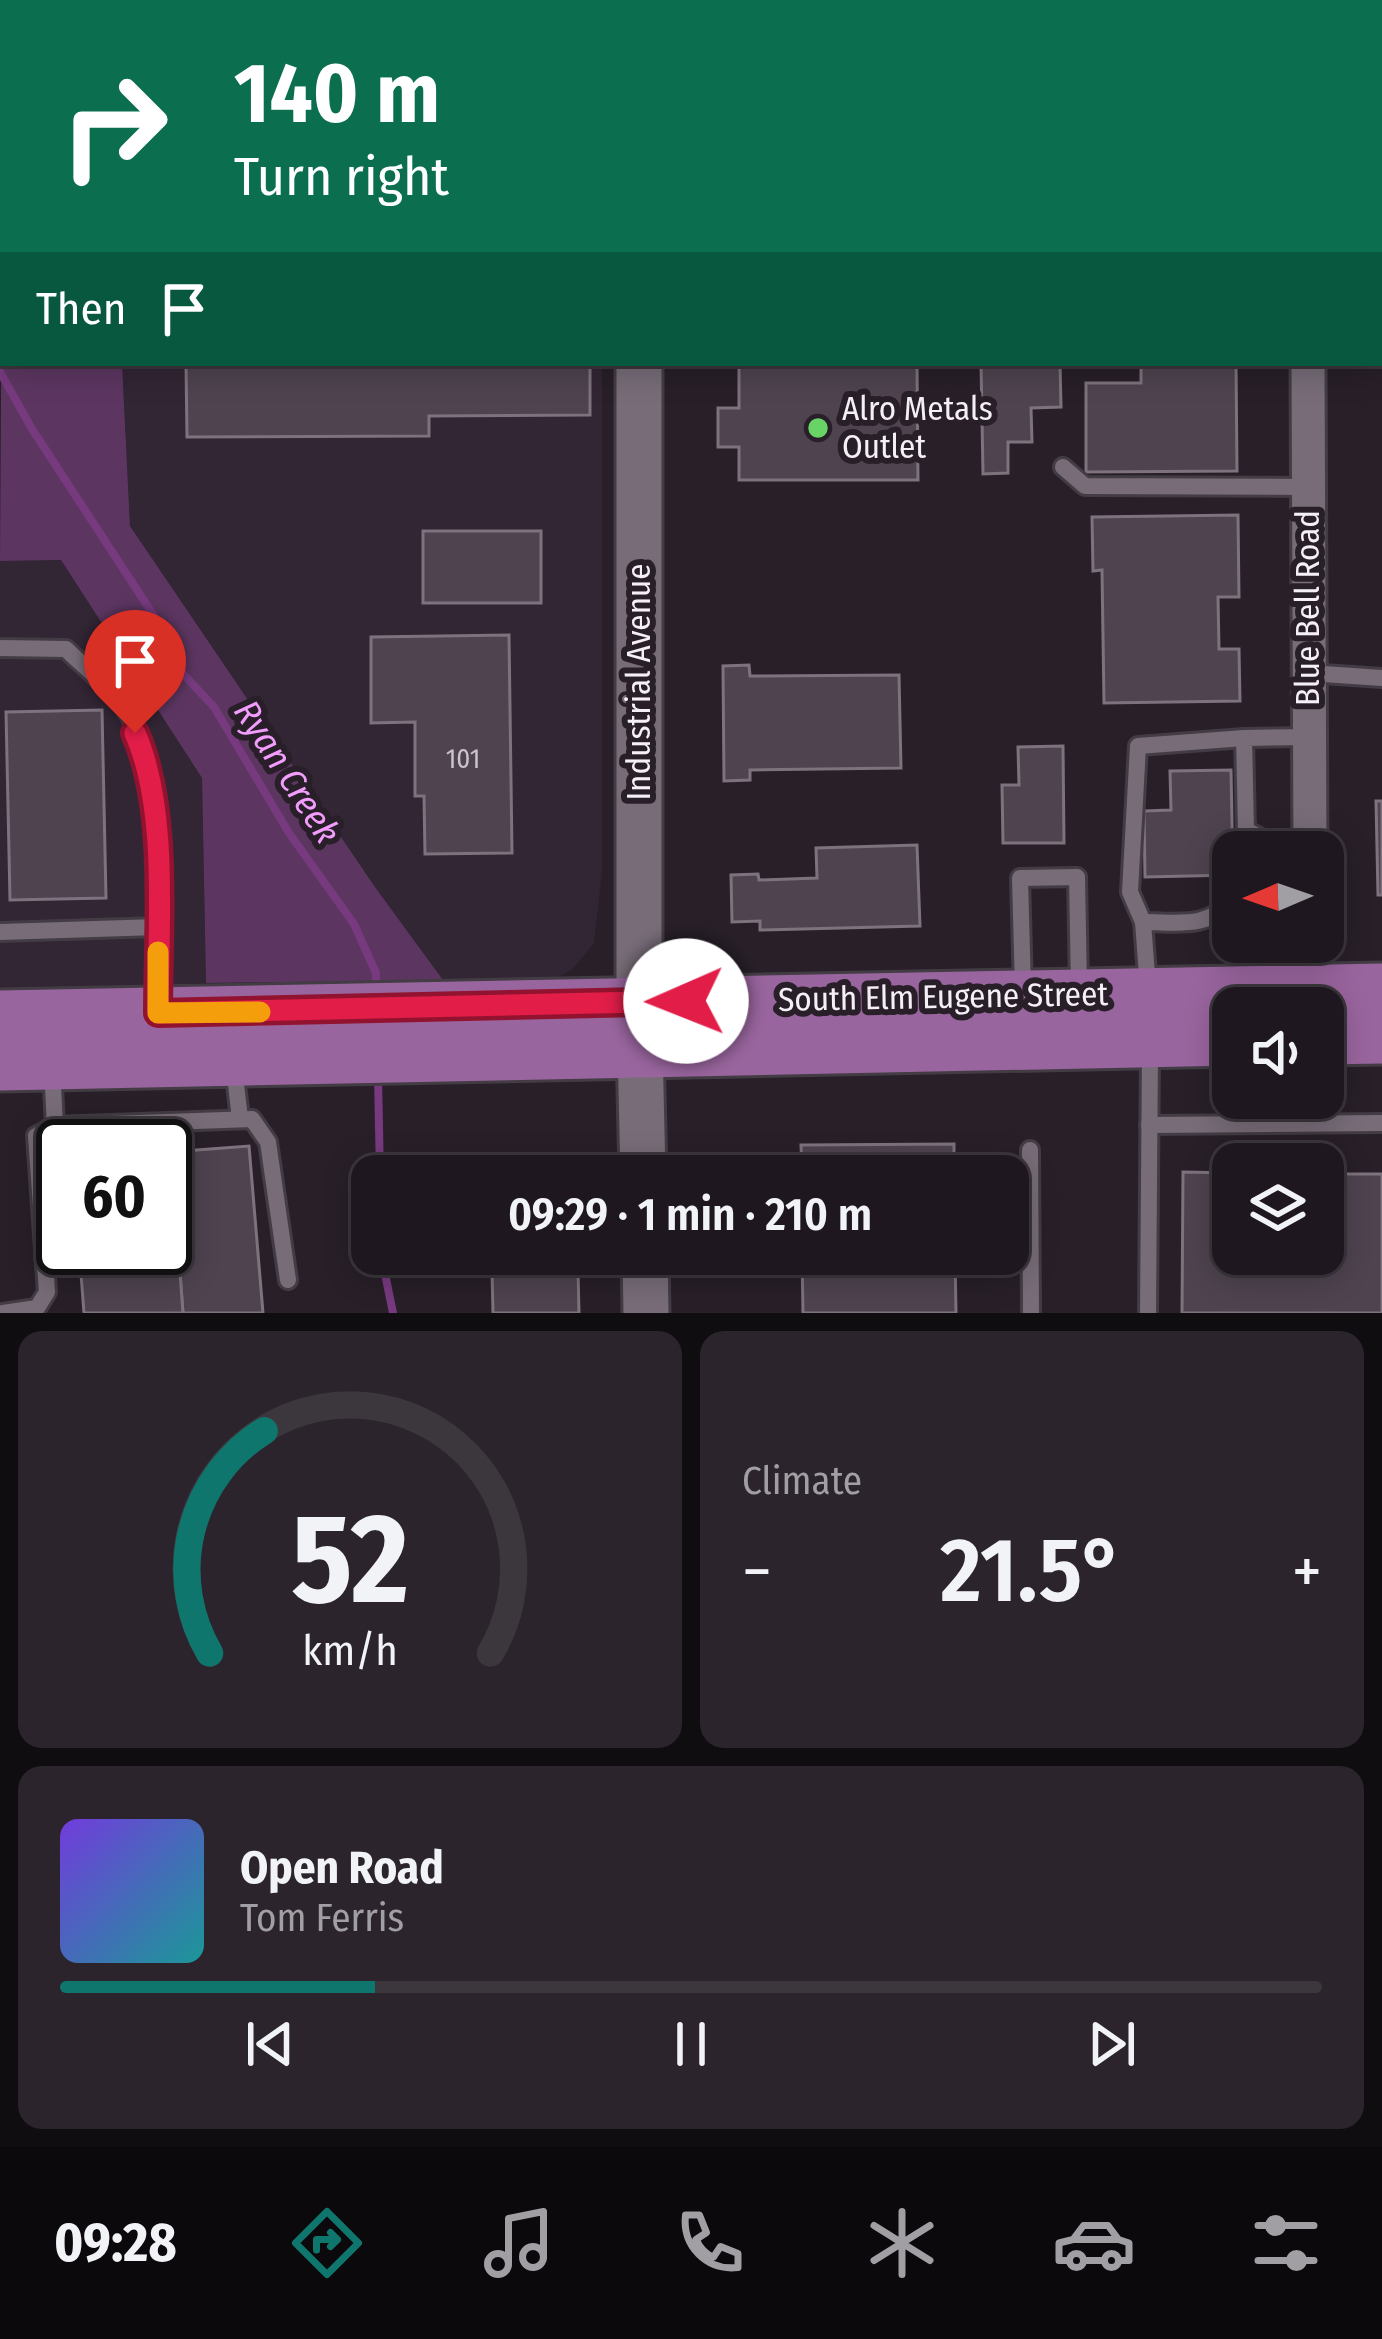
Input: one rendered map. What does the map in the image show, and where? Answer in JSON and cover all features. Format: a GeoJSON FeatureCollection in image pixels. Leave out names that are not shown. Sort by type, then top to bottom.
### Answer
{"type":"FeatureCollection","features":[{"type":"Feature","properties":{"kind":"main road","name":"Industrial Avenue"},"geometry":{"type":"LineString","coordinates":[[639,366],[643,1155]]}},
{"type":"Feature","properties":{"kind":"main road","name":"South Elm Eugene Street"},"geometry":{"type":"LineString","coordinates":[[1344,992],[1382,989]]}},
{"type":"Feature","properties":{"kind":"main road","name":"South Elm Eugene Street"},"geometry":{"type":"LineString","coordinates":[[0,1064],[435,1031],[1080,1020],[1149,1018],[1212,1009]]}},
{"type":"Feature","properties":{"kind":"main road","name":"South Elm Eugene Street"},"geometry":{"type":"LineString","coordinates":[[0,1016],[158,1013],[264,1042]]}},
{"type":"Feature","properties":{"kind":"main road","name":"South Elm Eugene Street"},"geometry":{"type":"LineString","coordinates":[[1344,1014],[1382,1037]]}},
{"type":"Feature","properties":{"kind":"main road","name":"South Elm Eugene Street"},"geometry":{"type":"LineString","coordinates":[[1149,1018],[1212,1034]]}},
{"type":"Feature","properties":{"kind":"main road"},"geometry":{"type":"LineString","coordinates":[[645,1275],[646,1313]]}},
{"type":"Feature","properties":{"kind":"street","name":"Blue Bell Road"},"geometry":{"type":"LineString","coordinates":[[1308,366],[1310,831]]}},
{"type":"Feature","properties":{"kind":"lane"},"geometry":{"type":"LineString","coordinates":[[1064,467],[1085,486],[1308,487]]}},
{"type":"Feature","properties":{"kind":"lane"},"geometry":{"type":"LineString","coordinates":[[0,648],[66,649],[121,702],[149,764],[157,828],[158,1013]]}},
{"type":"Feature","properties":{"kind":"lane"},"geometry":{"type":"LineString","coordinates":[[1309,673],[1382,678]]}},
{"type":"Feature","properties":{"kind":"lane"},"geometry":{"type":"LineString","coordinates":[[1148,1313],[1149,1018],[1143,922],[1130,892],[1138,746],[1309,737]]}},
{"type":"Feature","properties":{"kind":"lane"},"geometry":{"type":"LineString","coordinates":[[1244,738],[1248,831]]}},
{"type":"Feature","properties":{"kind":"lane"},"geometry":{"type":"LineString","coordinates":[[1023,1021],[1020,878],[1077,877],[1080,1020]]}},
{"type":"Feature","properties":{"kind":"lane"},"geometry":{"type":"LineString","coordinates":[[1143,922],[1212,918]]}},
{"type":"Feature","properties":{"kind":"lane"},"geometry":{"type":"LineString","coordinates":[[0,932],[158,927]]}},
{"type":"Feature","properties":{"kind":"lane"},"geometry":{"type":"LineString","coordinates":[[240,1119],[264,1042]]}},
{"type":"Feature","properties":{"kind":"lane"},"geometry":{"type":"LineString","coordinates":[[52,1063],[56,1119]]}},
{"type":"Feature","properties":{"kind":"lane"},"geometry":{"type":"LineString","coordinates":[[192,1121],[252,1119],[268,1142],[288,1280]]}},
{"type":"Feature","properties":{"kind":"lane"},"geometry":{"type":"LineString","coordinates":[[1150,1125],[1382,1123]]}},
{"type":"Feature","properties":{"kind":"lane"},"geometry":{"type":"LineString","coordinates":[[1030,1150],[1031,1313]]}},
{"type":"Feature","properties":{"kind":"lane"},"geometry":{"type":"LineString","coordinates":[[3,1313],[37,1308],[47,1292],[46,1275]]}},
{"type":"Feature","properties":{"kind":"shaded area"},"geometry":{"type":"Polygon","coordinates":[[[1,366],[122,366],[130,526],[443,980],[206,983],[202,778],[61,560],[0,561],[1,366]]]}},
{"type":"Feature","properties":{"kind":"shaded area"},"geometry":{"type":"Polygon","coordinates":[[[122,366],[602,366],[602,872],[594,943],[572,970],[558,977],[443,980],[130,526],[122,366]]]}},
{"type":"Feature","properties":{"kind":"shaded area"},"geometry":{"type":"Polygon","coordinates":[[[61,560],[202,778],[206,983],[0,990],[0,561],[61,560]]]}},
{"type":"Feature","properties":{"kind":"building"},"geometry":{"type":"Polygon","coordinates":[[[186,366],[590,366],[590,415],[429,416],[429,436],[187,437],[186,366]]]}},
{"type":"Feature","properties":{"kind":"building","name":"Alro Metals Outlet"},"geometry":{"type":"Polygon","coordinates":[[[739,366],[917,366],[918,480],[739,480],[739,447],[718,447],[718,408],[739,408],[739,366]]]}},
{"type":"Feature","properties":{"kind":"building"},"geometry":{"type":"Polygon","coordinates":[[[981,366],[1060,366],[1061,407],[1031,408],[1032,442],[1008,442],[1008,473],[983,474],[981,366]]]}},
{"type":"Feature","properties":{"kind":"building"},"geometry":{"type":"Polygon","coordinates":[[[1141,366],[1236,366],[1237,471],[1086,472],[1086,383],[1141,383],[1141,366]]]}},
{"type":"Feature","properties":{"kind":"building"},"geometry":{"type":"Polygon","coordinates":[[[1238,515],[1239,597],[1218,597],[1219,649],[1239,649],[1240,701],[1104,703],[1102,570],[1093,571],[1092,517],[1238,515]]]}},
{"type":"Feature","properties":{"kind":"building"},"geometry":{"type":"Polygon","coordinates":[[[423,531],[541,531],[541,603],[423,603],[423,531]]]}},
{"type":"Feature","properties":{"kind":"building"},"geometry":{"type":"Polygon","coordinates":[[[509,635],[512,853],[425,854],[424,796],[415,796],[415,722],[371,723],[371,637],[509,635]]]}},
{"type":"Feature","properties":{"kind":"building"},"geometry":{"type":"Polygon","coordinates":[[[749,665],[750,676],[899,675],[901,768],[750,770],[750,780],[724,781],[723,666],[749,665]]]}},
{"type":"Feature","properties":{"kind":"building"},"geometry":{"type":"Polygon","coordinates":[[[102,710],[106,898],[10,900],[6,712],[102,710]]]}},
{"type":"Feature","properties":{"kind":"building"},"geometry":{"type":"Polygon","coordinates":[[[1063,746],[1064,843],[1003,843],[1002,785],[1019,785],[1018,747],[1063,746]]]}},
{"type":"Feature","properties":{"kind":"building"},"geometry":{"type":"Polygon","coordinates":[[[1231,770],[1232,831],[1212,831],[1212,875],[1145,877],[1144,811],[1171,810],[1170,771],[1231,770]]]}},
{"type":"Feature","properties":{"kind":"building"},"geometry":{"type":"Polygon","coordinates":[[[1376,801],[1382,801],[1382,895],[1378,895],[1376,801]]]}},
{"type":"Feature","properties":{"kind":"building"},"geometry":{"type":"Polygon","coordinates":[[[917,845],[920,926],[760,930],[760,921],[732,922],[731,875],[758,874],[759,880],[817,878],[816,848],[917,845]]]}},
{"type":"Feature","properties":{"kind":"building"},"geometry":{"type":"Polygon","coordinates":[[[954,1144],[954,1155],[801,1155],[801,1145],[954,1144]]]}},
{"type":"Feature","properties":{"kind":"building"},"geometry":{"type":"Polygon","coordinates":[[[249,1146],[263,1313],[183,1313],[180,1275],[192,1275],[192,1150],[249,1146]]]}},
{"type":"Feature","properties":{"kind":"building"},"geometry":{"type":"Polygon","coordinates":[[[1183,1172],[1212,1173],[1212,1275],[1344,1275],[1344,1174],[1382,1174],[1382,1313],[1182,1313],[1183,1172]]]}},
{"type":"Feature","properties":{"kind":"building"},"geometry":{"type":"Polygon","coordinates":[[[81,1275],[180,1275],[183,1313],[84,1313],[81,1275]]]}},
{"type":"Feature","properties":{"kind":"building"},"geometry":{"type":"Polygon","coordinates":[[[492,1275],[578,1275],[579,1313],[493,1313],[492,1275]]]}},
{"type":"Feature","properties":{"kind":"building"},"geometry":{"type":"Polygon","coordinates":[[[802,1275],[955,1275],[956,1313],[803,1313],[802,1275]]]}},
{"type":"Feature","properties":{"kind":"waterway","name":"Ryan Creek"},"geometry":{"type":"LineString","coordinates":[[0,372],[156,619],[184,675],[214,707],[289,833],[354,924],[376,973],[376,989]]}},
{"type":"Feature","properties":{"kind":"waterway","name":"Ryan Creek"},"geometry":{"type":"LineString","coordinates":[[378,1076],[380,1155]]}},
{"type":"Feature","properties":{"kind":"waterway","name":"Ryan Creek"},"geometry":{"type":"LineString","coordinates":[[385,1275],[393,1313]]}},
{"type":"Feature","properties":{"kind":"slow traffic"},"geometry":{"type":"LineString","coordinates":[[158,952],[158,1013],[260,1012]]}},
{"type":"Feature","properties":{"kind":"place","name":"Alro Metals Outlet"},"geometry":{"type":"Point","coordinates":[818,428]}},
{"type":"Feature","properties":{"kind":"route"},"geometry":{"type":"LineString","coordinates":[[135,733],[149,764],[157,828],[158,1013],[686,1001]]}}]}
